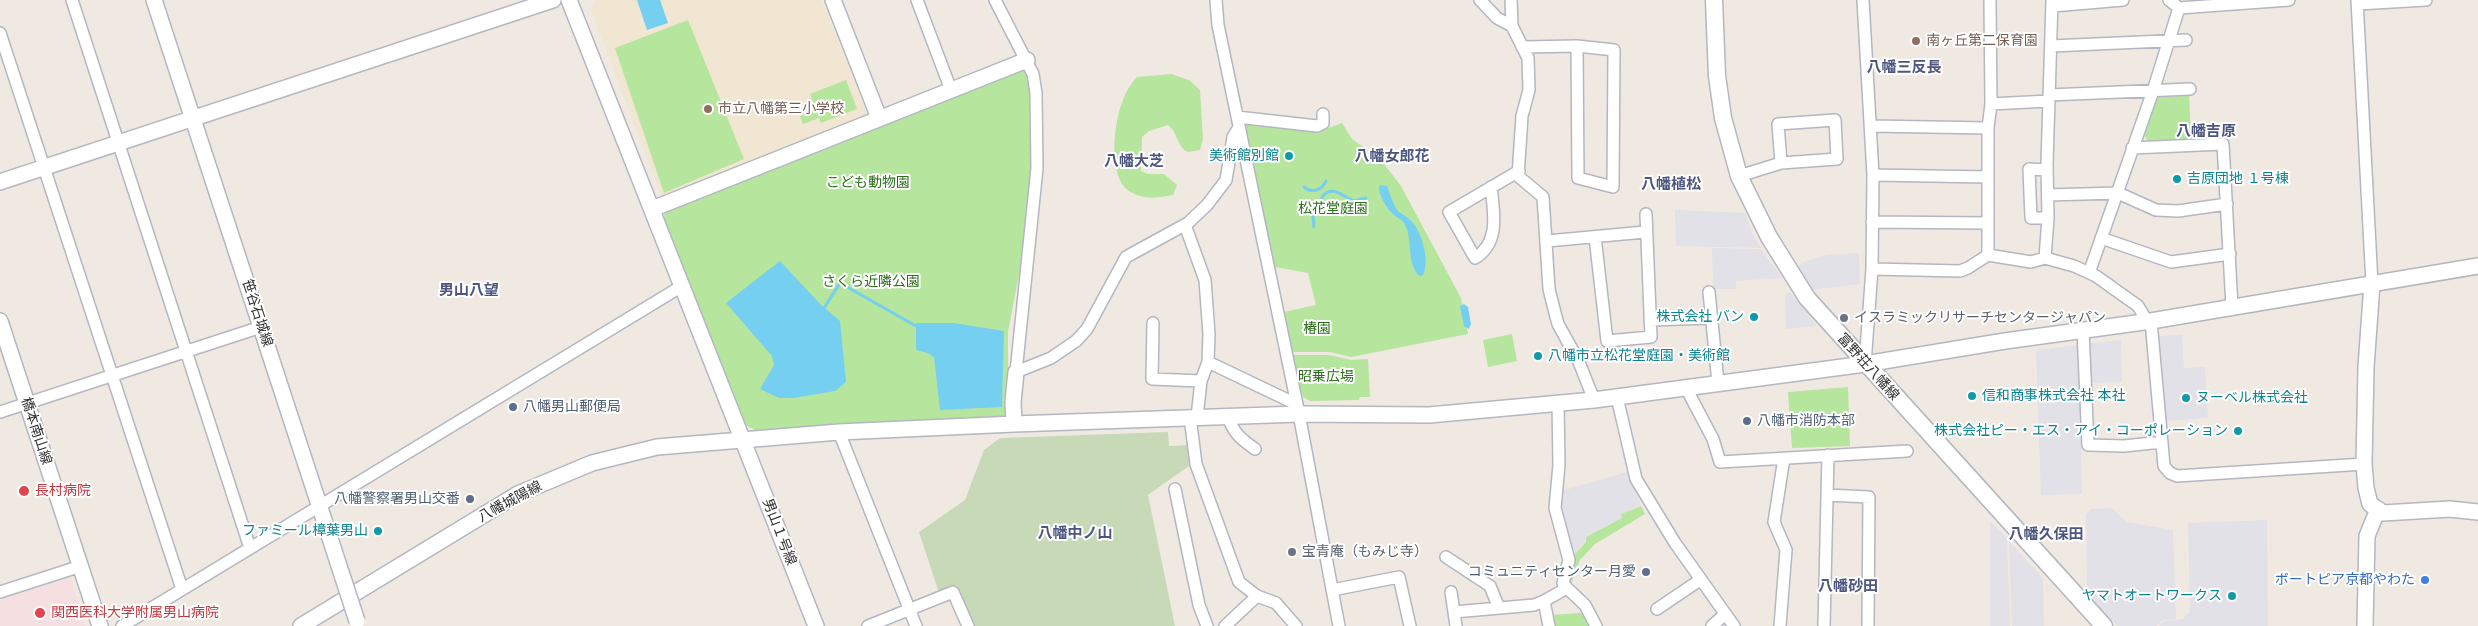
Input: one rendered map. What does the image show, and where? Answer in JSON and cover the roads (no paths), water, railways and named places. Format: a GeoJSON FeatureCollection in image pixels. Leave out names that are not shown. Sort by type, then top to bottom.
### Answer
{"type":"FeatureCollection","features":[{"type":"Feature","properties":{"kind":"main road","name":"富野荘八幡線"},"geometry":{"type":"LineString","coordinates":[[1714,0],[1717,76],[1723,118],[1739,176],[1769,237],[1806,298],[2104,626]]}},
{"type":"Feature","properties":{"kind":"street"},"geometry":{"type":"LineString","coordinates":[[72,0],[250,548]]}},
{"type":"Feature","properties":{"kind":"street","name":"笹谷石城線"},"geometry":{"type":"LineString","coordinates":[[154,0],[358,624]]}},
{"type":"Feature","properties":{"kind":"street"},"geometry":{"type":"LineString","coordinates":[[0,182],[552,0]]}},
{"type":"Feature","properties":{"kind":"street","name":"男山１号線"},"geometry":{"type":"LineString","coordinates":[[570,0],[816,626]]}},
{"type":"Feature","properties":{"kind":"street"},"geometry":{"type":"LineString","coordinates":[[833,0],[879,118]]}},
{"type":"Feature","properties":{"kind":"street"},"geometry":{"type":"LineString","coordinates":[[916,0],[951,90]]}},
{"type":"Feature","properties":{"kind":"street"},"geometry":{"type":"LineString","coordinates":[[995,0],[1033,74],[1036,93],[1037,168],[1013,402],[1014,424]]}},
{"type":"Feature","properties":{"kind":"street"},"geometry":{"type":"LineString","coordinates":[[1216,0],[1218,25],[1340,626]]}},
{"type":"Feature","properties":{"kind":"street"},"geometry":{"type":"LineString","coordinates":[[1480,0],[1497,18],[1512,26]]}},
{"type":"Feature","properties":{"kind":"street"},"geometry":{"type":"LineString","coordinates":[[1511,0],[1512,26],[1528,58],[1529,90],[1522,116],[1518,176],[1543,197],[1549,289],[1558,324],[1579,362],[1594,400]]}},
{"type":"Feature","properties":{"kind":"street"},"geometry":{"type":"LineString","coordinates":[[1863,0],[1873,175],[1872,269],[1865,364]]}},
{"type":"Feature","properties":{"kind":"street"},"geometry":{"type":"LineString","coordinates":[[1988,255],[1988,128],[1991,104],[1990,0]]}},
{"type":"Feature","properties":{"kind":"street"},"geometry":{"type":"LineString","coordinates":[[2045,258],[2048,218],[2052,3],[2123,0]]}},
{"type":"Feature","properties":{"kind":"street"},"geometry":{"type":"LineString","coordinates":[[2169,0],[2179,8],[2289,0]]}},
{"type":"Feature","properties":{"kind":"street"},"geometry":{"type":"LineString","coordinates":[[2426,0],[2358,2],[2372,284],[2366,367],[2364,464],[2366,488],[2370,504],[2384,513],[2450,509],[2478,512]]}},
{"type":"Feature","properties":{"kind":"street"},"geometry":{"type":"LineString","coordinates":[[2089,273],[2153,91],[2179,8]]}},
{"type":"Feature","properties":{"kind":"street"},"geometry":{"type":"LineString","coordinates":[[0,33],[182,589]]}},
{"type":"Feature","properties":{"kind":"street"},"geometry":{"type":"LineString","coordinates":[[2051,46],[2186,40]]}},
{"type":"Feature","properties":{"kind":"street"},"geometry":{"type":"LineString","coordinates":[[1522,47],[1577,46],[1614,50],[1612,187],[1578,178],[1577,46]]}},
{"type":"Feature","properties":{"kind":"street"},"geometry":{"type":"LineString","coordinates":[[652,209],[1026,60]]}},
{"type":"Feature","properties":{"kind":"street"},"geometry":{"type":"LineString","coordinates":[[1991,104],[2049,98],[2190,89]]}},
{"type":"Feature","properties":{"kind":"street"},"geometry":{"type":"LineString","coordinates":[[1238,122],[1317,126],[1323,123],[1323,114]]}},
{"type":"Feature","properties":{"kind":"street"},"geometry":{"type":"LineString","coordinates":[[1739,176],[1781,163],[1837,159],[1835,120],[1778,124],[1781,163]]}},
{"type":"Feature","properties":{"kind":"street"},"geometry":{"type":"LineString","coordinates":[[1016,372],[1051,358],[1076,341],[1087,330],[1126,258],[1185,225],[1207,205],[1226,180],[1233,137],[1238,122]]}},
{"type":"Feature","properties":{"kind":"street"},"geometry":{"type":"LineString","coordinates":[[1871,126],[1988,128]]}},
{"type":"Feature","properties":{"kind":"street"},"geometry":{"type":"LineString","coordinates":[[2132,148],[2223,144],[2232,307]]}},
{"type":"Feature","properties":{"kind":"street"},"geometry":{"type":"LineString","coordinates":[[2048,170],[2029,169],[2031,218],[2048,218]]}},
{"type":"Feature","properties":{"kind":"street"},"geometry":{"type":"LineString","coordinates":[[1491,187],[1494,209],[1493,232],[1485,252],[1475,258],[1449,212],[1491,187],[1519,171]]}},
{"type":"Feature","properties":{"kind":"street"},"geometry":{"type":"LineString","coordinates":[[1873,175],[1988,176]]}},
{"type":"Feature","properties":{"kind":"street"},"geometry":{"type":"LineString","coordinates":[[2048,195],[2118,193],[2156,210],[2178,211],[2227,204]]}},
{"type":"Feature","properties":{"kind":"street"},"geometry":{"type":"LineString","coordinates":[[1596,237],[1607,341],[1651,337],[1646,214]]}},
{"type":"Feature","properties":{"kind":"street"},"geometry":{"type":"LineString","coordinates":[[1872,222],[1988,223]]}},
{"type":"Feature","properties":{"kind":"street"},"geometry":{"type":"LineString","coordinates":[[1185,225],[1205,280],[1209,334],[1208,362],[1201,381],[1193,417],[1196,464],[1239,582],[1257,596],[1276,603],[1296,626]]}},
{"type":"Feature","properties":{"kind":"street"},"geometry":{"type":"LineString","coordinates":[[1547,241],[1646,232]]}},
{"type":"Feature","properties":{"kind":"street"},"geometry":{"type":"LineString","coordinates":[[2100,238],[2170,262],[2230,254]]}},
{"type":"Feature","properties":{"kind":"street"},"geometry":{"type":"LineString","coordinates":[[1872,269],[1960,271],[1988,255],[2031,262],[2045,258],[2074,266],[2089,273],[2138,306],[2149,321],[2164,466],[2170,473],[2177,476],[2364,464]]}},
{"type":"Feature","properties":{"kind":"street","name":"八幡城陽線"},"geometry":{"type":"LineString","coordinates":[[301,626],[518,494],[592,463],[657,447],[840,432],[1228,416],[1297,409],[1429,415],[1594,400],[1865,364],[2149,321],[2478,266]]}},
{"type":"Feature","properties":{"kind":"street"},"geometry":{"type":"LineString","coordinates":[[122,626],[682,286]]}},
{"type":"Feature","properties":{"kind":"street"},"geometry":{"type":"LineString","coordinates":[[1709,292],[1718,384]]}},
{"type":"Feature","properties":{"kind":"street"},"geometry":{"type":"LineString","coordinates":[[1650,320],[1711,318]]}},
{"type":"Feature","properties":{"kind":"street","name":"橋本南山線"},"geometry":{"type":"LineString","coordinates":[[0,321],[100,626]]}},
{"type":"Feature","properties":{"kind":"street"},"geometry":{"type":"LineString","coordinates":[[1153,323],[1152,379],[1201,381]]}},
{"type":"Feature","properties":{"kind":"street"},"geometry":{"type":"LineString","coordinates":[[0,412],[262,327]]}},
{"type":"Feature","properties":{"kind":"street"},"geometry":{"type":"LineString","coordinates":[[2083,330],[2088,445],[2124,446],[2162,442]]}},
{"type":"Feature","properties":{"kind":"street"},"geometry":{"type":"LineString","coordinates":[[1208,362],[1297,409]]}},
{"type":"Feature","properties":{"kind":"street"},"geometry":{"type":"LineString","coordinates":[[1686,388],[1713,439],[1720,462],[1906,451]]}},
{"type":"Feature","properties":{"kind":"street"},"geometry":{"type":"LineString","coordinates":[[1617,397],[1636,479],[1700,580],[1724,615],[1734,626]]}},
{"type":"Feature","properties":{"kind":"street"},"geometry":{"type":"LineString","coordinates":[[1558,403],[1559,465],[1555,508],[1569,560],[1563,583],[1584,606],[1596,626]]}},
{"type":"Feature","properties":{"kind":"street"},"geometry":{"type":"LineString","coordinates":[[1228,416],[1232,429],[1240,438],[1255,449]]}},
{"type":"Feature","properties":{"kind":"street"},"geometry":{"type":"LineString","coordinates":[[840,432],[916,626]]}},
{"type":"Feature","properties":{"kind":"street"},"geometry":{"type":"LineString","coordinates":[[1824,626],[1828,455]]}},
{"type":"Feature","properties":{"kind":"street"},"geometry":{"type":"LineString","coordinates":[[1780,626],[1786,550],[1774,522],[1784,458]]}},
{"type":"Feature","properties":{"kind":"street"},"geometry":{"type":"LineString","coordinates":[[1175,489],[1199,605],[1207,626]]}},
{"type":"Feature","properties":{"kind":"street"},"geometry":{"type":"LineString","coordinates":[[1827,495],[1869,497],[1868,626]]}},
{"type":"Feature","properties":{"kind":"street"},"geometry":{"type":"LineString","coordinates":[[2365,626],[2366,536],[2378,509]]}},
{"type":"Feature","properties":{"kind":"street"},"geometry":{"type":"LineString","coordinates":[[1446,557],[1490,586],[1499,608]]}},
{"type":"Feature","properties":{"kind":"street"},"geometry":{"type":"LineString","coordinates":[[0,592],[81,566]]}},
{"type":"Feature","properties":{"kind":"street"},"geometry":{"type":"LineString","coordinates":[[1332,590],[1400,577],[1410,626]]}},
{"type":"Feature","properties":{"kind":"street"},"geometry":{"type":"LineString","coordinates":[[1657,609],[1700,580]]}},
{"type":"Feature","properties":{"kind":"street"},"geometry":{"type":"LineString","coordinates":[[1454,612],[1534,605],[1567,588]]}},
{"type":"Feature","properties":{"kind":"street"},"geometry":{"type":"LineString","coordinates":[[868,626],[953,592],[968,626]]}},
{"type":"Feature","properties":{"kind":"street"},"geometry":{"type":"LineString","coordinates":[[1451,592],[1456,626]]}},
{"type":"Feature","properties":{"kind":"street"},"geometry":{"type":"LineString","coordinates":[[1228,625],[1257,596]]}},
{"type":"Feature","properties":{"kind":"street"},"geometry":{"type":"LineString","coordinates":[[1544,601],[1549,626]]}},
{"type":"Feature","properties":{"kind":"street"},"geometry":{"type":"LineString","coordinates":[[1712,626],[1724,615]]}},
{"type":"Feature","properties":{"kind":"water"},"geometry":{"type":"Polygon","coordinates":[[[637,0],[660,0],[668,23],[647,30],[637,0]]]}},
{"type":"Feature","properties":{"kind":"water"},"geometry":{"type":"Polygon","coordinates":[[[1380,185],[1387,186],[1396,208],[1411,221],[1419,234],[1424,248],[1426,263],[1423,275],[1420,276],[1413,266],[1409,237],[1405,225],[1386,205],[1381,196],[1380,185]]]}},
{"type":"Feature","properties":{"kind":"water"},"geometry":{"type":"Polygon","coordinates":[[[780,261],[821,305],[840,321],[846,382],[835,391],[793,398],[779,398],[760,389],[774,365],[772,356],[726,303],[780,261]]]}},
{"type":"Feature","properties":{"kind":"water"},"geometry":{"type":"Polygon","coordinates":[[[1464,304],[1468,307],[1471,324],[1469,329],[1464,326],[1460,306],[1464,304]]]}},
{"type":"Feature","properties":{"kind":"water"},"geometry":{"type":"Polygon","coordinates":[[[916,323],[953,323],[1004,331],[1002,407],[940,410],[934,357],[928,353],[916,350],[916,323]]]}},
{"type":"Feature","properties":{"kind":"waterway"},"geometry":{"type":"LineString","coordinates":[[1304,187],[1313,191],[1322,187],[1326,181]]}},
{"type":"Feature","properties":{"kind":"waterway"},"geometry":{"type":"LineString","coordinates":[[1314,227],[1312,205],[1322,204],[1322,197],[1326,193],[1330,191],[1337,192],[1354,201],[1366,198]]}},
{"type":"Feature","properties":{"kind":"waterway"},"geometry":{"type":"LineString","coordinates":[[824,308],[840,283],[916,326]]}},
{"type":"Feature","properties":{"kind":"place","name":"南ヶ丘第二保育園"},"geometry":{"type":"Point","coordinates":[1916,41]}},
{"type":"Feature","properties":{"kind":"place","name":"市立八幡第三小学校"},"geometry":{"type":"Point","coordinates":[708,109]}},
{"type":"Feature","properties":{"kind":"place","name":"美術館別館"},"geometry":{"type":"Point","coordinates":[1289,156]}},
{"type":"Feature","properties":{"kind":"place","name":"吉原団地 １号棟"},"geometry":{"type":"Point","coordinates":[2177,179]}},
{"type":"Feature","properties":{"kind":"place","name":"株式会社 バン"},"geometry":{"type":"Point","coordinates":[1754,317]}},
{"type":"Feature","properties":{"kind":"place","name":"イスラミックリサーチセンタージャパン"},"geometry":{"type":"Point","coordinates":[1844,318]}},
{"type":"Feature","properties":{"kind":"place","name":"八幡市立松花堂庭園・美術館"},"geometry":{"type":"Point","coordinates":[1538,356]}},
{"type":"Feature","properties":{"kind":"place","name":"信和商事株式会社 本社"},"geometry":{"type":"Point","coordinates":[1972,396]}},
{"type":"Feature","properties":{"kind":"place","name":"ヌーベル株式会社"},"geometry":{"type":"Point","coordinates":[2186,398]}},
{"type":"Feature","properties":{"kind":"place","name":"八幡男山郵便局"},"geometry":{"type":"Point","coordinates":[513,407]}},
{"type":"Feature","properties":{"kind":"place","name":"八幡市消防本部"},"geometry":{"type":"Point","coordinates":[1747,421]}},
{"type":"Feature","properties":{"kind":"place","name":"株式会社ピー・エス・アイ・コーポレーション"},"geometry":{"type":"Point","coordinates":[2238,431]}},
{"type":"Feature","properties":{"kind":"place","name":"長村病院"},"geometry":{"type":"Point","coordinates":[24,491]}},
{"type":"Feature","properties":{"kind":"place","name":"八幡警察署男山交番"},"geometry":{"type":"Point","coordinates":[470,499]}},
{"type":"Feature","properties":{"kind":"place","name":"ファミール樟葉男山"},"geometry":{"type":"Point","coordinates":[378,531]}},
{"type":"Feature","properties":{"kind":"place","name":"宝青庵（もみじ寺）"},"geometry":{"type":"Point","coordinates":[1292,552]}},
{"type":"Feature","properties":{"kind":"place","name":"コミュニティセンター月愛"},"geometry":{"type":"Point","coordinates":[1646,572]}},
{"type":"Feature","properties":{"kind":"place","name":"ボートピア京都やわた"},"geometry":{"type":"Point","coordinates":[2425,580]}},
{"type":"Feature","properties":{"kind":"place","name":"ヤマトオートワークス"},"geometry":{"type":"Point","coordinates":[2232,596]}},
{"type":"Feature","properties":{"kind":"place","name":"関西医科大学附属男山病院"},"geometry":{"type":"Point","coordinates":[40,613]}},
{"type":"Feature","properties":{"kind":"district","name":"八幡三反長"},"geometry":{"type":"Point","coordinates":[1904,68]}},
{"type":"Feature","properties":{"kind":"district","name":"八幡吉原"},"geometry":{"type":"Point","coordinates":[2206,132]}},
{"type":"Feature","properties":{"kind":"district","name":"八幡女郎花"},"geometry":{"type":"Point","coordinates":[1392,157]}},
{"type":"Feature","properties":{"kind":"district","name":"八幡大芝"},"geometry":{"type":"Point","coordinates":[1134,162]}},
{"type":"Feature","properties":{"kind":"district","name":"八幡植松"},"geometry":{"type":"Point","coordinates":[1671,185]}},
{"type":"Feature","properties":{"kind":"district","name":"男山八望"},"geometry":{"type":"Point","coordinates":[469,291]}},
{"type":"Feature","properties":{"kind":"district","name":"八幡中ノ山"},"geometry":{"type":"Point","coordinates":[1075,534]}},
{"type":"Feature","properties":{"kind":"district","name":"八幡久保田"},"geometry":{"type":"Point","coordinates":[2046,535]}},
{"type":"Feature","properties":{"kind":"district","name":"八幡砂田"},"geometry":{"type":"Point","coordinates":[1848,587]}},
{"type":"Feature","properties":{"kind":"park label","name":"こども動物園"},"geometry":{"type":"Point","coordinates":[868,183]}},
{"type":"Feature","properties":{"kind":"park label","name":"松花堂庭園"},"geometry":{"type":"Point","coordinates":[1333,209]}},
{"type":"Feature","properties":{"kind":"park label","name":"さくら近隣公園"},"geometry":{"type":"Point","coordinates":[871,282]}},
{"type":"Feature","properties":{"kind":"park label","name":"椿園"},"geometry":{"type":"Point","coordinates":[1317,329]}},
{"type":"Feature","properties":{"kind":"park label","name":"昭乗広場"},"geometry":{"type":"Point","coordinates":[1326,377]}}]}
